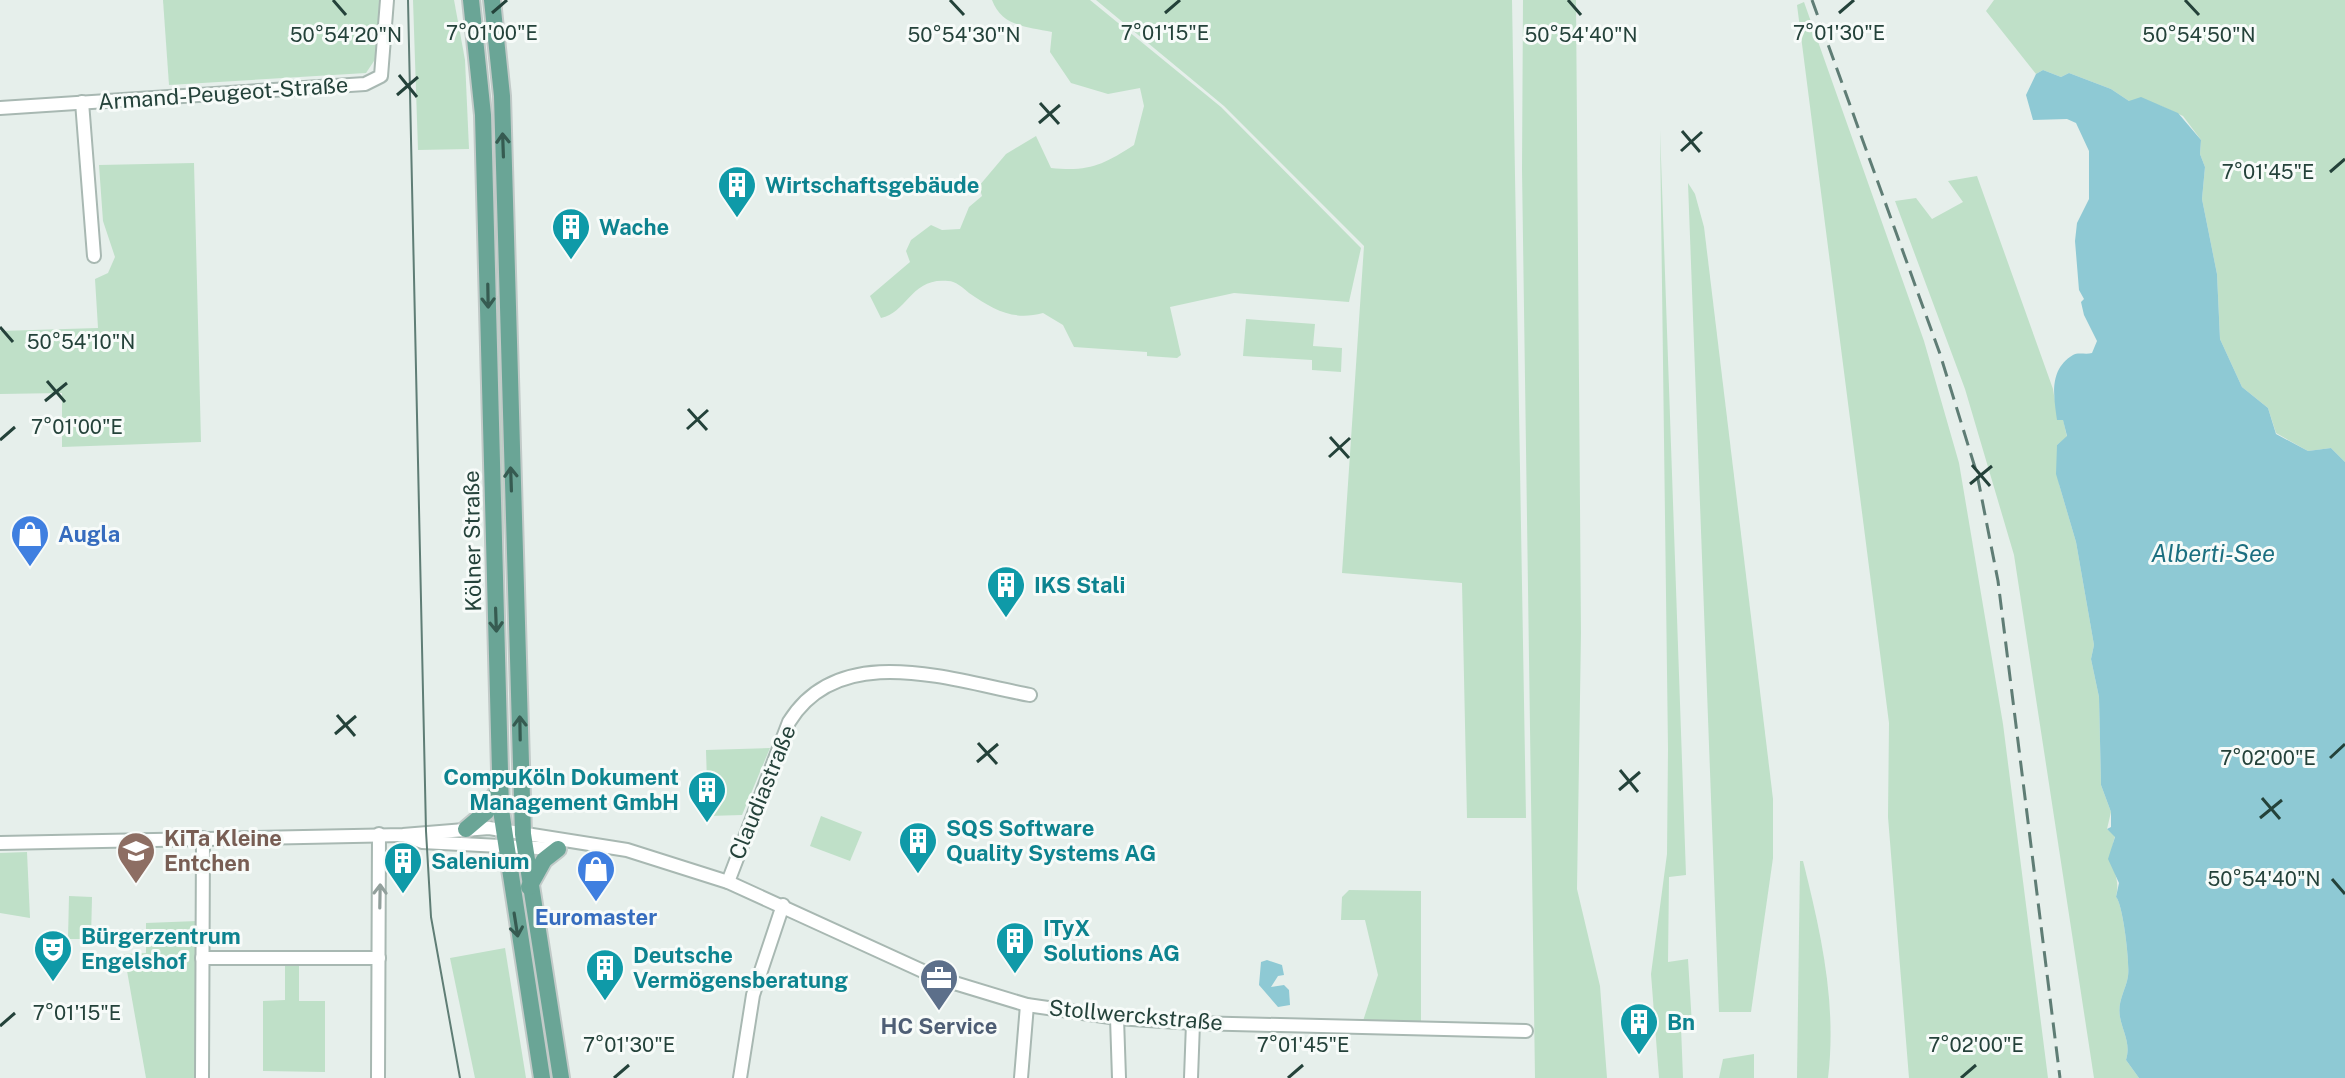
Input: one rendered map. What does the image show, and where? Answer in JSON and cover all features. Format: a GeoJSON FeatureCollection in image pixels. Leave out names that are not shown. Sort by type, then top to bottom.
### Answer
{"type":"FeatureCollection","features":[{"type":"Feature","properties":{"kind":"main road","name":"Kölner Straße"},"geometry":{"type":"LineString","coordinates":[[471,0],[483,115],[504,839],[542,1078]]}},
{"type":"Feature","properties":{"kind":"main road","name":"Kölner Straße"},"geometry":{"type":"LineString","coordinates":[[492,0],[502,96],[513,566],[524,842],[561,1078]]}},
{"type":"Feature","properties":{"kind":"main road"},"geometry":{"type":"LineString","coordinates":[[495,567],[513,566]]}},
{"type":"Feature","properties":{"kind":"main road"},"geometry":{"type":"LineString","coordinates":[[466,829],[486,812],[501,786]]}},
{"type":"Feature","properties":{"kind":"main road"},"geometry":{"type":"LineString","coordinates":[[529,887],[541,864],[558,849]]}},
{"type":"Feature","properties":{"kind":"street","name":"Armand-Peugeot-Straße"},"geometry":{"type":"LineString","coordinates":[[0,108],[365,84],[381,76],[387,0]]}},
{"type":"Feature","properties":{"kind":"street","name":"Armand-Peugeot-Straße"},"geometry":{"type":"LineString","coordinates":[[82,102],[94,256]]}},
{"type":"Feature","properties":{"kind":"street","name":"Claudiastraße"},"geometry":{"type":"LineString","coordinates":[[728,882],[789,722],[804,703],[826,685],[848,675],[886,672],[1030,695]]}},
{"type":"Feature","properties":{"kind":"street"},"geometry":{"type":"LineString","coordinates":[[0,843],[403,835],[466,829],[504,839]]}},
{"type":"Feature","properties":{"kind":"street"},"geometry":{"type":"LineString","coordinates":[[378,1078],[379,834]]}},
{"type":"Feature","properties":{"kind":"street"},"geometry":{"type":"LineString","coordinates":[[403,835],[422,842],[504,839]]}},
{"type":"Feature","properties":{"kind":"street"},"geometry":{"type":"LineString","coordinates":[[202,1078],[203,838]]}},
{"type":"Feature","properties":{"kind":"street","name":"Stollwerckstraße"},"geometry":{"type":"LineString","coordinates":[[504,839],[558,849],[585,844]]}},
{"type":"Feature","properties":{"kind":"street","name":"Stollwerckstraße"},"geometry":{"type":"LineString","coordinates":[[524,842],[585,844],[627,850],[728,882],[938,978],[1027,1005],[1117,1018],[1193,1023],[1526,1031]]}},
{"type":"Feature","properties":{"kind":"street"},"geometry":{"type":"LineString","coordinates":[[740,1078],[753,995],[783,905]]}},
{"type":"Feature","properties":{"kind":"street"},"geometry":{"type":"LineString","coordinates":[[202,958],[379,958]]}},
{"type":"Feature","properties":{"kind":"street"},"geometry":{"type":"LineString","coordinates":[[1021,1078],[1027,1005]]}},
{"type":"Feature","properties":{"kind":"street"},"geometry":{"type":"LineString","coordinates":[[1117,1018],[1119,1078]]}},
{"type":"Feature","properties":{"kind":"street"},"geometry":{"type":"LineString","coordinates":[[1191,1078],[1193,1023]]}},
{"type":"Feature","properties":{"kind":"green space"},"geometry":{"type":"Polygon","coordinates":[[[163,0],[379,0],[378,55],[366,73],[169,85],[163,0]]]}},
{"type":"Feature","properties":{"kind":"green space"},"geometry":{"type":"Polygon","coordinates":[[[413,0],[454,0],[465,60],[469,149],[418,150],[413,0]]]}},
{"type":"Feature","properties":{"kind":"green space"},"geometry":{"type":"Polygon","coordinates":[[[992,0],[1090,0],[1221,107],[1361,248],[1349,302],[1234,293],[1170,307],[1181,355],[1177,358],[1147,356],[1147,352],[1074,347],[1063,325],[1043,313],[1022,316],[1004,312],[951,281],[926,284],[897,310],[881,318],[870,296],[910,262],[906,251],[911,240],[931,225],[942,230],[960,229],[969,207],[982,196],[979,186],[1006,154],[1036,136],[1051,168],[1076,169],[1104,162],[1134,145],[1144,106],[1140,88],[1108,94],[1071,83],[1050,52],[1052,32],[1009,20],[996,9],[992,0]]]}},
{"type":"Feature","properties":{"kind":"green space"},"geometry":{"type":"Polygon","coordinates":[[[1096,0],[1512,0],[1526,818],[1467,818],[1462,583],[1342,573],[1364,246],[1224,106],[1096,0]]]}},
{"type":"Feature","properties":{"kind":"green space"},"geometry":{"type":"Polygon","coordinates":[[[1523,0],[1576,0],[1581,633],[1577,889],[1600,986],[1607,1078],[1535,1078],[1522,169],[1523,0]]]}},
{"type":"Feature","properties":{"kind":"green space"},"geometry":{"type":"Polygon","coordinates":[[[1994,0],[2345,0],[2345,462],[2331,448],[2308,451],[2276,433],[2268,408],[2242,387],[2220,339],[2217,274],[2202,199],[2205,167],[2200,154],[2201,140],[2183,116],[2159,105],[2129,101],[2111,89],[2069,73],[2061,77],[2043,70],[2036,74],[1986,11],[1994,0]]]}},
{"type":"Feature","properties":{"kind":"green space"},"geometry":{"type":"Polygon","coordinates":[[[1804,2],[1924,341],[1959,463],[2003,724],[2048,1078],[1909,1078],[1888,817],[1889,723],[1797,5],[1804,2]]]}},
{"type":"Feature","properties":{"kind":"green space"},"geometry":{"type":"Polygon","coordinates":[[[1660,130],[1686,875],[1669,877],[1668,962],[1688,959],[1692,1025],[1681,1027],[1683,1078],[1659,1078],[1651,974],[1667,854],[1660,130]]]}},
{"type":"Feature","properties":{"kind":"green space"},"geometry":{"type":"Polygon","coordinates":[[[194,163],[201,442],[62,447],[62,393],[0,394],[0,331],[98,328],[95,279],[108,273],[115,257],[103,221],[99,165],[194,163]]]}},
{"type":"Feature","properties":{"kind":"green space"},"geometry":{"type":"Polygon","coordinates":[[[1977,176],[2053,389],[2058,420],[2063,419],[2067,437],[2057,445],[2059,484],[2076,542],[2094,645],[2091,659],[2099,697],[2101,785],[2111,812],[2107,829],[2115,836],[2112,856],[2117,881],[2116,897],[2128,960],[2128,976],[2119,1011],[2127,1043],[2126,1060],[2139,1078],[2094,1078],[2014,555],[1965,389],[1895,201],[1916,198],[1932,219],[1963,202],[1948,181],[1977,176]]]}},
{"type":"Feature","properties":{"kind":"green space"},"geometry":{"type":"Polygon","coordinates":[[[1688,183],[1695,194],[1704,227],[1773,799],[1773,858],[1751,1012],[1719,1012],[1688,183]]]}},
{"type":"Feature","properties":{"kind":"green space"},"geometry":{"type":"Polygon","coordinates":[[[493,296],[502,296],[504,544],[502,542],[493,296]]]}},
{"type":"Feature","properties":{"kind":"green space"},"geometry":{"type":"Polygon","coordinates":[[[1246,319],[1315,324],[1313,346],[1342,348],[1341,372],[1312,370],[1312,360],[1243,356],[1246,319]]]}},
{"type":"Feature","properties":{"kind":"green space"},"geometry":{"type":"Polygon","coordinates":[[[770,748],[742,815],[708,816],[706,750],[770,748]]]}},
{"type":"Feature","properties":{"kind":"green space"},"geometry":{"type":"Polygon","coordinates":[[[821,816],[862,832],[850,861],[810,846],[821,816]]]}},
{"type":"Feature","properties":{"kind":"green space"},"geometry":{"type":"Polygon","coordinates":[[[27,852],[30,918],[0,913],[0,853],[27,852]]]}},
{"type":"Feature","properties":{"kind":"green space"},"geometry":{"type":"Polygon","coordinates":[[[1800,861],[1803,861],[1810,888],[1826,969],[1830,1023],[1828,1078],[1797,1078],[1800,861]]]}},
{"type":"Feature","properties":{"kind":"green space"},"geometry":{"type":"Polygon","coordinates":[[[1349,890],[1421,891],[1421,1021],[1363,1021],[1378,975],[1365,920],[1341,920],[1342,897],[1349,890]]]}},
{"type":"Feature","properties":{"kind":"green space"},"geometry":{"type":"Polygon","coordinates":[[[69,896],[92,897],[91,939],[68,939],[69,896]]]}},
{"type":"Feature","properties":{"kind":"green space"},"geometry":{"type":"Polygon","coordinates":[[[197,921],[197,1078],[146,1078],[124,954],[146,953],[146,923],[197,921]]]}},
{"type":"Feature","properties":{"kind":"green space"},"geometry":{"type":"Polygon","coordinates":[[[505,948],[526,1078],[475,1078],[450,958],[505,948]]]}},
{"type":"Feature","properties":{"kind":"green space"},"geometry":{"type":"Polygon","coordinates":[[[285,963],[299,963],[299,1001],[325,1001],[325,1072],[263,1071],[263,1001],[285,1000],[285,963]]]}},
{"type":"Feature","properties":{"kind":"green space"},"geometry":{"type":"Polygon","coordinates":[[[1754,1054],[1754,1078],[1719,1078],[1723,1059],[1754,1054]]]}},
{"type":"Feature","properties":{"kind":"water","name":"Alberti-See"},"geometry":{"type":"Polygon","coordinates":[[[2043,70],[2061,77],[2069,73],[2111,89],[2129,101],[2141,97],[2178,113],[2201,140],[2200,154],[2205,167],[2202,199],[2217,274],[2220,339],[2242,387],[2268,408],[2276,434],[2308,451],[2331,448],[2345,462],[2345,1078],[2139,1078],[2126,1060],[2127,1043],[2119,1011],[2128,976],[2128,960],[2116,897],[2119,883],[2108,859],[2115,837],[2107,829],[2111,827],[2111,812],[2101,785],[2099,697],[2091,659],[2094,645],[2076,542],[2056,474],[2057,445],[2067,436],[2063,420],[2057,420],[2056,376],[2065,361],[2073,355],[2092,353],[2097,341],[2081,302],[2084,299],[2079,290],[2075,241],[2077,223],[2089,199],[2089,151],[2076,123],[2067,119],[2033,120],[2026,95],[2036,74],[2043,70]]]}},
{"type":"Feature","properties":{"kind":"water"},"geometry":{"type":"Polygon","coordinates":[[[1267,960],[1282,965],[1284,975],[1278,976],[1271,987],[1284,985],[1289,990],[1290,1005],[1278,1007],[1259,985],[1261,962],[1267,960]]]}},
{"type":"Feature","properties":{"kind":"tram line"},"geometry":{"type":"LineString","coordinates":[[408,0],[426,831],[431,917],[460,1078]]}},
{"type":"Feature","properties":{"kind":"railway"},"geometry":{"type":"LineString","coordinates":[[1812,0],[1940,354],[1977,474],[1998,581],[2060,1078]]}},
{"type":"Feature","properties":{"kind":"place","name":"Wirtschaftsgebäude"},"geometry":{"type":"Point","coordinates":[737,219]}},
{"type":"Feature","properties":{"kind":"place","name":"Wache"},"geometry":{"type":"Point","coordinates":[571,261]}},
{"type":"Feature","properties":{"kind":"place","name":"Augla"},"geometry":{"type":"Point","coordinates":[30,568]}},
{"type":"Feature","properties":{"kind":"place","name":"IKS Stali"},"geometry":{"type":"Point","coordinates":[1006,619]}},
{"type":"Feature","properties":{"kind":"place","name":"CompuKöln Dokument Management GmbH"},"geometry":{"type":"Point","coordinates":[707,824]}},
{"type":"Feature","properties":{"kind":"place","name":"SQS Software Quality Systems AG"},"geometry":{"type":"Point","coordinates":[918,875]}},
{"type":"Feature","properties":{"kind":"place","name":"KiTa Kleine Entchen"},"geometry":{"type":"Point","coordinates":[136,885]}},
{"type":"Feature","properties":{"kind":"place","name":"Salenium"},"geometry":{"type":"Point","coordinates":[403,895]}},
{"type":"Feature","properties":{"kind":"place","name":"Euromaster"},"geometry":{"type":"Point","coordinates":[596,903]}},
{"type":"Feature","properties":{"kind":"place","name":"ITyX Solutions AG"},"geometry":{"type":"Point","coordinates":[1015,975]}},
{"type":"Feature","properties":{"kind":"place","name":"Bürgerzentrum Engelshof"},"geometry":{"type":"Point","coordinates":[53,983]}},
{"type":"Feature","properties":{"kind":"place","name":"Deutsche Vermögensberatung"},"geometry":{"type":"Point","coordinates":[605,1002]}},
{"type":"Feature","properties":{"kind":"place","name":"HC Service"},"geometry":{"type":"Point","coordinates":[939,1012]}},
{"type":"Feature","properties":{"kind":"place","name":"Bn"},"geometry":{"type":"Point","coordinates":[1639,1056]}}]}
